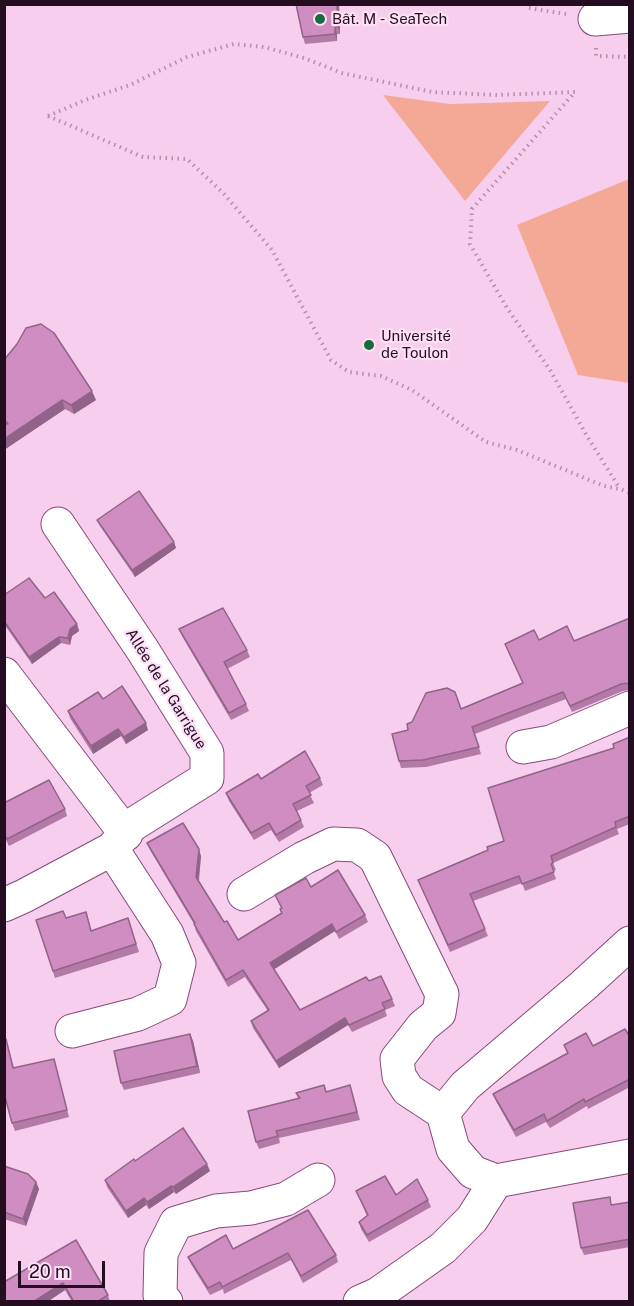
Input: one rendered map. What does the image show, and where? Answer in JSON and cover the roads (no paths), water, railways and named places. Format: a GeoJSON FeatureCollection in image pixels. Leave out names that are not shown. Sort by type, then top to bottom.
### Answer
{"type":"FeatureCollection","features":[{"type":"Feature","properties":{"kind":"street"},"geometry":{"type":"LineString","coordinates":[[595,19],[630,16]]}},
{"type":"Feature","properties":{"kind":"street","name":"Allée de la Garrigue"},"geometry":{"type":"LineString","coordinates":[[4,905],[119,842],[132,825],[207,778],[207,753],[142,649],[58,524]]}},
{"type":"Feature","properties":{"kind":"street"},"geometry":{"type":"LineString","coordinates":[[4,674],[119,842],[167,934],[179,963],[170,999],[138,1014],[72,1031]]}},
{"type":"Feature","properties":{"kind":"street"},"geometry":{"type":"LineString","coordinates":[[523,747],[551,742],[630,708]]}},
{"type":"Feature","properties":{"kind":"street"},"geometry":{"type":"LineString","coordinates":[[244,894],[304,858],[333,844],[357,845],[375,857],[442,994],[439,1013],[423,1026],[397,1059],[399,1076],[408,1090],[443,1113],[453,1149],[473,1172],[496,1181],[630,1156]]}},
{"type":"Feature","properties":{"kind":"street"},"geometry":{"type":"LineString","coordinates":[[443,1113],[465,1086],[630,943]]}},
{"type":"Feature","properties":{"kind":"street"},"geometry":{"type":"LineString","coordinates":[[166,1302],[160,1295],[162,1252],[176,1223],[216,1211],[251,1208],[285,1199],[318,1180]]}},
{"type":"Feature","properties":{"kind":"street"},"geometry":{"type":"LineString","coordinates":[[360,1302],[378,1294],[443,1248],[472,1219],[496,1181]]}},
{"type":"Feature","properties":{"kind":"place","name":"Bât. M - SeaTech"},"geometry":{"type":"Point","coordinates":[320,19]}},
{"type":"Feature","properties":{"kind":"place","name":"Université de Toulon"},"geometry":{"type":"Point","coordinates":[369,345]}}]}
